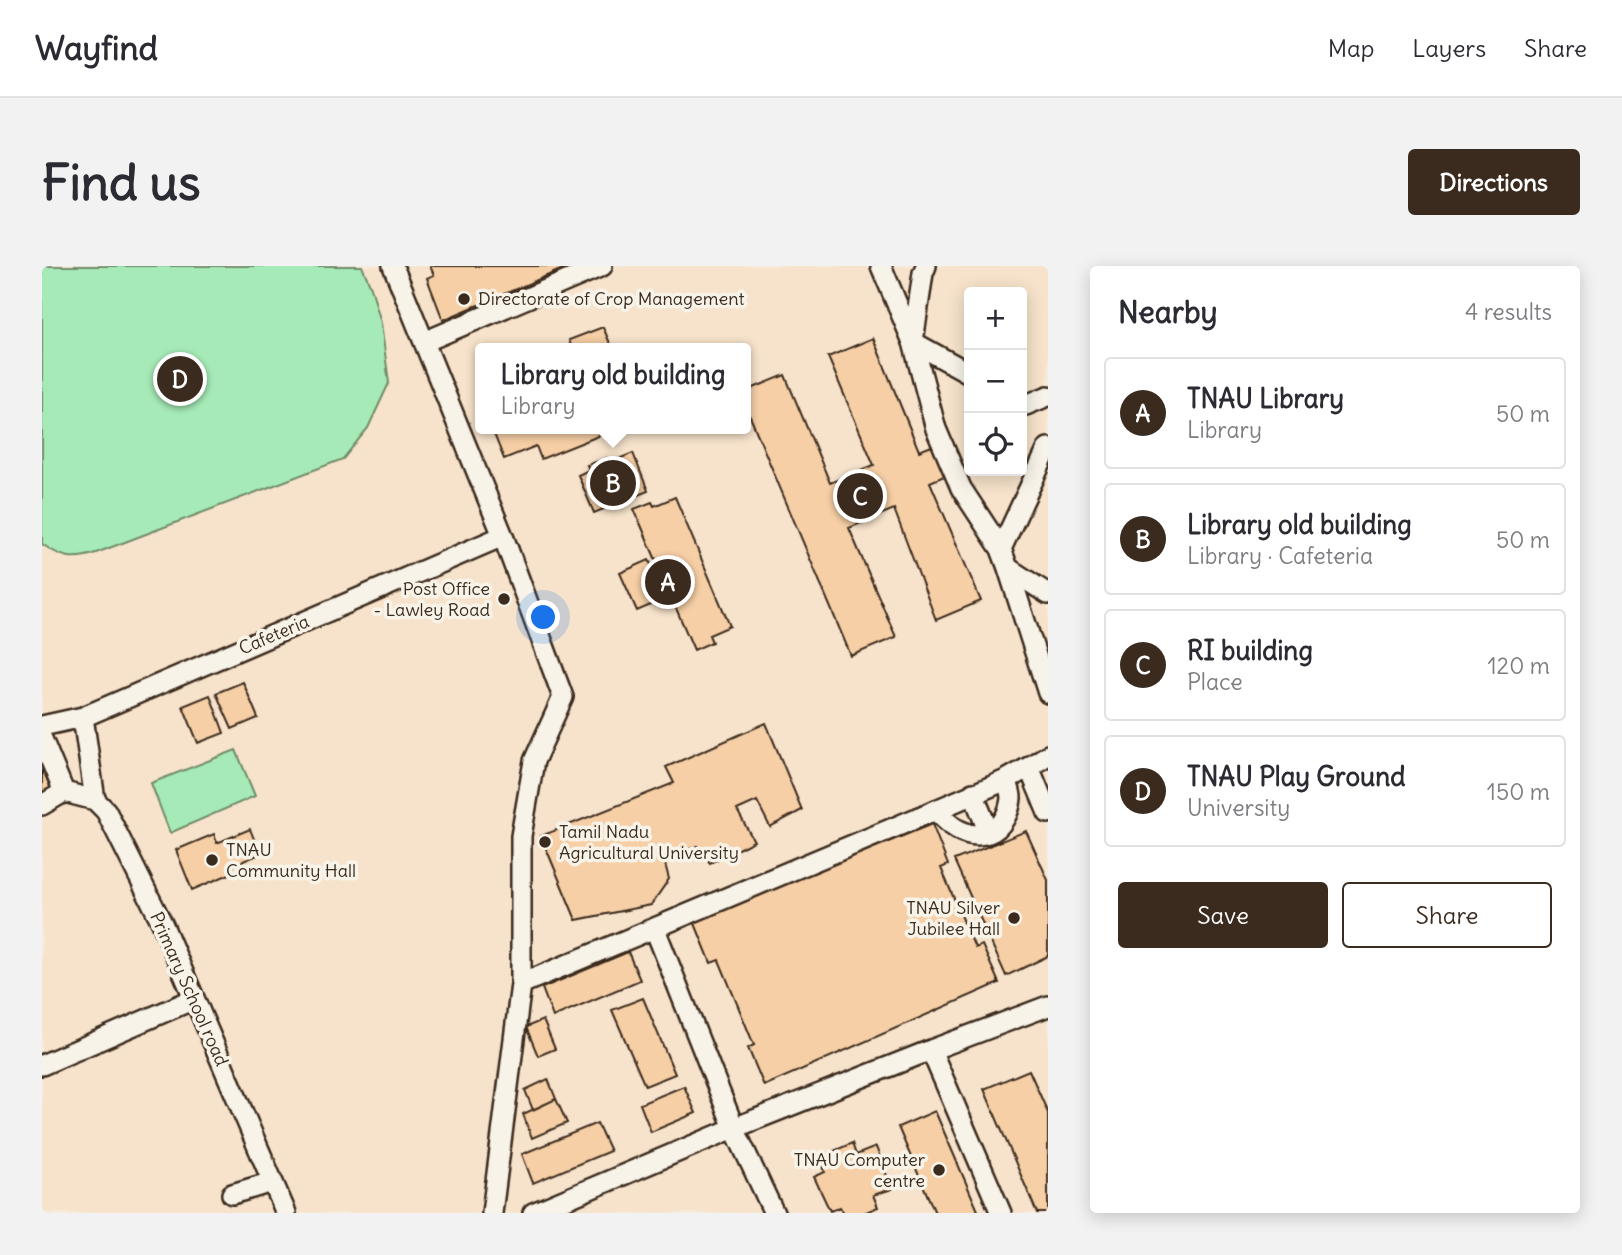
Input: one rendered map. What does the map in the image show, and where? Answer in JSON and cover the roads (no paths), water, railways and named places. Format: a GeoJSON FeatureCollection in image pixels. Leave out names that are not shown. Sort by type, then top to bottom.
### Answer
{"type":"FeatureCollection","features":[{"type":"Feature","properties":{"kind":"street"},"geometry":{"type":"LineString","coordinates":[[393,266],[503,536],[563,697],[534,761],[521,836],[521,984],[492,1213]]}},
{"type":"Feature","properties":{"kind":"street"},"geometry":{"type":"LineString","coordinates":[[424,342],[602,266]]}},
{"type":"Feature","properties":{"kind":"street"},"geometry":{"type":"LineString","coordinates":[[881,266],[913,342],[936,429],[961,488],[1001,549],[1048,692]]}},
{"type":"Feature","properties":{"kind":"street"},"geometry":{"type":"LineString","coordinates":[[913,342],[926,266]]}},
{"type":"Feature","properties":{"kind":"street"},"geometry":{"type":"LineString","coordinates":[[913,342],[964,370]]}},
{"type":"Feature","properties":{"kind":"street"},"geometry":{"type":"LineString","coordinates":[[1027,405],[1048,396]]}},
{"type":"Feature","properties":{"kind":"street"},"geometry":{"type":"LineString","coordinates":[[1001,549],[1048,448]]}},
{"type":"Feature","properties":{"kind":"street","name":"Cafeteria"},"geometry":{"type":"LineString","coordinates":[[42,726],[83,717],[503,536]]}},
{"type":"Feature","properties":{"kind":"street"},"geometry":{"type":"LineString","coordinates":[[1008,568],[1048,594]]}},
{"type":"Feature","properties":{"kind":"street"},"geometry":{"type":"LineString","coordinates":[[42,805],[64,792],[95,800],[83,717]]}},
{"type":"Feature","properties":{"kind":"street"},"geometry":{"type":"LineString","coordinates":[[42,739],[64,792]]}},
{"type":"Feature","properties":{"kind":"street"},"geometry":{"type":"LineString","coordinates":[[521,984],[1006,780],[1048,755]]}},
{"type":"Feature","properties":{"kind":"street"},"geometry":{"type":"LineString","coordinates":[[1029,767],[1048,813]]}},
{"type":"Feature","properties":{"kind":"street"},"geometry":{"type":"LineString","coordinates":[[936,810],[962,832],[975,835],[996,830],[1011,798],[1006,780]]}},
{"type":"Feature","properties":{"kind":"street"},"geometry":{"type":"LineString","coordinates":[[973,793],[989,833]]}},
{"type":"Feature","properties":{"kind":"street","name":"Primary School road"},"geometry":{"type":"LineString","coordinates":[[95,800],[106,811],[162,923],[286,1213]]}},
{"type":"Feature","properties":{"kind":"street"},"geometry":{"type":"LineString","coordinates":[[655,929],[734,1128],[775,1213]]}},
{"type":"Feature","properties":{"kind":"street"},"geometry":{"type":"LineString","coordinates":[[42,1065],[194,999]]}},
{"type":"Feature","properties":{"kind":"street"},"geometry":{"type":"LineString","coordinates":[[533,1213],[734,1128],[1048,1006]]}},
{"type":"Feature","properties":{"kind":"street"},"geometry":{"type":"LineString","coordinates":[[931,1050],[1001,1213]]}},
{"type":"Feature","properties":{"kind":"street"},"geometry":{"type":"LineString","coordinates":[[232,1194],[272,1182]]}},
{"type":"Feature","properties":{"kind":"place","name":"Directorate of Crop Management"},"geometry":{"type":"Point","coordinates":[464,299]}},
{"type":"Feature","properties":{"kind":"place","name":"TNAU Play Ground"},"geometry":{"type":"Point","coordinates":[180,379]}},
{"type":"Feature","properties":{"kind":"place","name":"Library old building"},"geometry":{"type":"Point","coordinates":[613,483]}},
{"type":"Feature","properties":{"kind":"place","name":"RI building"},"geometry":{"type":"Point","coordinates":[860,496]}},
{"type":"Feature","properties":{"kind":"place","name":"TNAU Library"},"geometry":{"type":"Point","coordinates":[668,582]}},
{"type":"Feature","properties":{"kind":"place","name":"Post Office - Lawley Road"},"geometry":{"type":"Point","coordinates":[504,599]}},
{"type":"Feature","properties":{"kind":"place","name":"Tamil Nadu Agricultural University"},"geometry":{"type":"Point","coordinates":[545,842]}},
{"type":"Feature","properties":{"kind":"place","name":"TNAU Community Hall"},"geometry":{"type":"Point","coordinates":[212,860]}},
{"type":"Feature","properties":{"kind":"place","name":"TNAU Silver Jubilee Hall"},"geometry":{"type":"Point","coordinates":[1014,918]}},
{"type":"Feature","properties":{"kind":"place","name":"TNAU Computer centre"},"geometry":{"type":"Point","coordinates":[939,1170]}}]}
